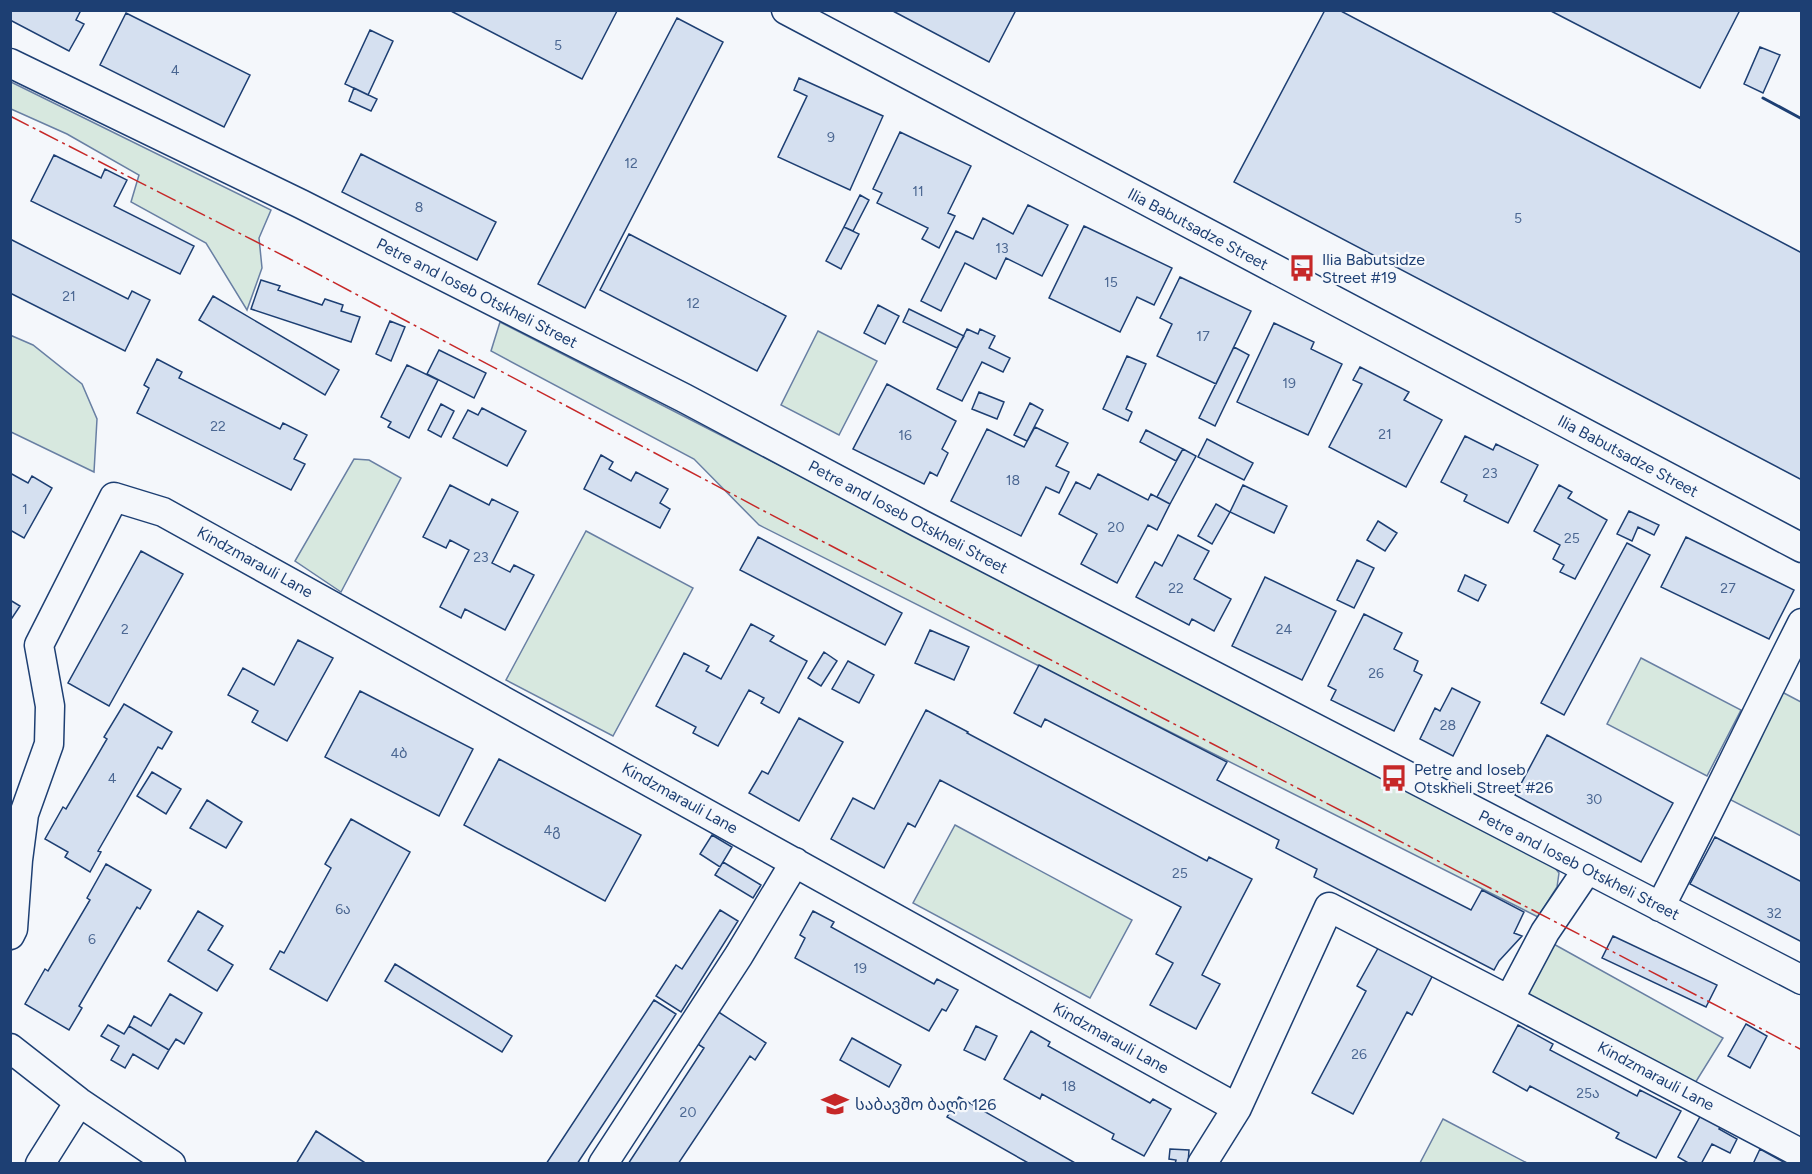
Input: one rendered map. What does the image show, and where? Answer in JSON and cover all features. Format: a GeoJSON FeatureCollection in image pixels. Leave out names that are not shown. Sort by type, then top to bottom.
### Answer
{"type":"FeatureCollection","features":[{"type":"Feature","properties":{"kind":"street","name":"Ilia Babutsadze Street"},"geometry":{"type":"LineString","coordinates":[[786,10],[1802,548]]}},
{"type":"Feature","properties":{"kind":"street","name":"Petre and Ioseb Otskheli Street"},"geometry":{"type":"LineString","coordinates":[[10,63],[301,204],[684,398],[919,523],[1802,980]]}},
{"type":"Feature","properties":{"kind":"street","name":"Kindzmarauli Lane"},"geometry":{"type":"LineString","coordinates":[[10,935],[13,929],[24,814],[49,744],[50,706],[39,645],[114,497],[163,512],[1237,1108]]}},
{"type":"Feature","properties":{"kind":"street"},"geometry":{"type":"LineString","coordinates":[[1660,907],[1712,808],[1802,623]]}},
{"type":"Feature","properties":{"kind":"street"},"geometry":{"type":"LineString","coordinates":[[603,1164],[739,955],[795,862]]}},
{"type":"Feature","properties":{"kind":"street"},"geometry":{"type":"LineString","coordinates":[[1509,1000],[1545,932],[1587,870]]}},
{"type":"Feature","properties":{"kind":"street","name":"Kindzmarauli Lane"},"geometry":{"type":"LineString","coordinates":[[1202,1164],[1237,1108],[1329,907],[1802,1154]]}},
{"type":"Feature","properties":{"kind":"street"},"geometry":{"type":"LineString","coordinates":[[10,1048],[79,1102],[171,1164]]}},
{"type":"Feature","properties":{"kind":"street"},"geometry":{"type":"LineString","coordinates":[[40,1164],[79,1102]]}},
{"type":"Feature","properties":{"kind":"shaded area"},"geometry":{"type":"Polygon","coordinates":[[[11,82],[271,210],[259,238],[262,268],[247,310],[206,243],[131,202],[139,175],[67,134],[11,109],[11,82]]]}},
{"type":"Feature","properties":{"kind":"shaded area"},"geometry":{"type":"Polygon","coordinates":[[[500,322],[1549,860],[1559,873],[1557,887],[1538,917],[759,525],[694,459],[491,351],[500,322]]]}},
{"type":"Feature","properties":{"kind":"shaded area"},"geometry":{"type":"Polygon","coordinates":[[[818,331],[877,361],[839,435],[781,405],[818,331]]]}},
{"type":"Feature","properties":{"kind":"shaded area"},"geometry":{"type":"Polygon","coordinates":[[[10,335],[33,345],[82,384],[97,419],[94,472],[11,432],[10,335]]]}},
{"type":"Feature","properties":{"kind":"shaded area"},"geometry":{"type":"Polygon","coordinates":[[[354,459],[369,460],[401,478],[341,592],[295,561],[354,459]]]}},
{"type":"Feature","properties":{"kind":"shaded area"},"geometry":{"type":"Polygon","coordinates":[[[586,531],[693,588],[613,736],[506,680],[586,531]]]}},
{"type":"Feature","properties":{"kind":"shaded area"},"geometry":{"type":"Polygon","coordinates":[[[1641,658],[1741,710],[1707,776],[1607,724],[1641,658]]]}},
{"type":"Feature","properties":{"kind":"shaded area"},"geometry":{"type":"Polygon","coordinates":[[[1782,692],[1801,702],[1801,836],[1727,798],[1782,692]]]}},
{"type":"Feature","properties":{"kind":"shaded area"},"geometry":{"type":"Polygon","coordinates":[[[955,825],[1132,920],[1090,998],[913,903],[955,825]]]}},
{"type":"Feature","properties":{"kind":"shaded area"},"geometry":{"type":"Polygon","coordinates":[[[1550,942],[1723,1038],[1692,1088],[1522,995],[1550,942]]]}},
{"type":"Feature","properties":{"kind":"shaded area"},"geometry":{"type":"Polygon","coordinates":[[[1443,1119],[1527,1163],[1420,1163],[1443,1119]]]}},
{"type":"Feature","properties":{"kind":"building"},"geometry":{"type":"Polygon","coordinates":[[[10,10],[81,10],[76,20],[84,24],[69,51],[10,20],[10,10]]]}},
{"type":"Feature","properties":{"kind":"building"},"geometry":{"type":"Polygon","coordinates":[[[449,10],[616,10],[617,11],[582,79],[449,10]]]}},
{"type":"Feature","properties":{"kind":"building"},"geometry":{"type":"Polygon","coordinates":[[[891,10],[1016,10],[989,62],[891,10]]]}},
{"type":"Feature","properties":{"kind":"building"},"geometry":{"type":"Polygon","coordinates":[[[1325,10],[1339,10],[1802,253],[1802,480],[1234,182],[1325,10]]]}},
{"type":"Feature","properties":{"kind":"building"},"geometry":{"type":"Polygon","coordinates":[[[1549,10],[1740,10],[1700,88],[1549,10]]]}},
{"type":"Feature","properties":{"kind":"building"},"geometry":{"type":"Polygon","coordinates":[[[126,13],[250,75],[224,127],[100,65],[126,13]]]}},
{"type":"Feature","properties":{"kind":"building"},"geometry":{"type":"Polygon","coordinates":[[[677,18],[723,42],[585,308],[538,284],[677,18]]]}},
{"type":"Feature","properties":{"kind":"building"},"geometry":{"type":"Polygon","coordinates":[[[370,30],[393,41],[368,95],[345,84],[370,30]]]}},
{"type":"Feature","properties":{"kind":"building"},"geometry":{"type":"Polygon","coordinates":[[[1760,47],[1780,55],[1763,93],[1744,84],[1760,47]]]}},
{"type":"Feature","properties":{"kind":"building"},"geometry":{"type":"Polygon","coordinates":[[[799,78],[883,116],[850,190],[778,157],[807,96],[794,90],[799,78]]]}},
{"type":"Feature","properties":{"kind":"building"},"geometry":{"type":"Polygon","coordinates":[[[354,88],[377,99],[371,111],[349,101],[354,88]]]}},
{"type":"Feature","properties":{"kind":"building"},"geometry":{"type":"Polygon","coordinates":[[[900,132],[971,166],[948,213],[955,216],[939,248],[922,239],[928,228],[877,203],[882,193],[873,189],[900,132]]]}},
{"type":"Feature","properties":{"kind":"building"},"geometry":{"type":"Polygon","coordinates":[[[361,154],[496,222],[477,260],[342,192],[361,154]]]}},
{"type":"Feature","properties":{"kind":"building"},"geometry":{"type":"Polygon","coordinates":[[[54,155],[101,178],[105,169],[127,180],[114,206],[194,246],[180,274],[31,201],[54,155]]]}},
{"type":"Feature","properties":{"kind":"building"},"geometry":{"type":"Polygon","coordinates":[[[860,195],[869,200],[853,231],[844,227],[860,195]]]}},
{"type":"Feature","properties":{"kind":"building"},"geometry":{"type":"Polygon","coordinates":[[[1028,205],[1068,225],[1042,276],[1006,258],[996,279],[965,263],[941,311],[921,301],[956,231],[973,239],[983,218],[1013,234],[1028,205]]]}},
{"type":"Feature","properties":{"kind":"building"},"geometry":{"type":"Polygon","coordinates":[[[1084,226],[1172,268],[1154,305],[1137,297],[1120,332],[1049,298],[1084,226]]]}},
{"type":"Feature","properties":{"kind":"building"},"geometry":{"type":"Polygon","coordinates":[[[844,227],[859,234],[841,269],[826,261],[844,227]]]}},
{"type":"Feature","properties":{"kind":"building"},"geometry":{"type":"Polygon","coordinates":[[[629,234],[786,316],[757,371],[600,290],[629,234]]]}},
{"type":"Feature","properties":{"kind":"building"},"geometry":{"type":"Polygon","coordinates":[[[10,239],[128,299],[132,291],[150,300],[125,351],[10,293],[10,239]]]}},
{"type":"Feature","properties":{"kind":"building"},"geometry":{"type":"Polygon","coordinates":[[[1180,277],[1251,311],[1216,384],[1157,356],[1172,324],[1160,318],[1180,277]]]}},
{"type":"Feature","properties":{"kind":"building"},"geometry":{"type":"Polygon","coordinates":[[[261,280],[280,286],[278,290],[322,305],[325,299],[343,305],[341,311],[360,317],[351,342],[251,309],[261,280]]]}},
{"type":"Feature","properties":{"kind":"building"},"geometry":{"type":"Polygon","coordinates":[[[213,296],[339,370],[325,395],[199,320],[213,296]]]}},
{"type":"Feature","properties":{"kind":"building"},"geometry":{"type":"Polygon","coordinates":[[[878,305],[899,316],[885,344],[864,333],[878,305]]]}},
{"type":"Feature","properties":{"kind":"building"},"geometry":{"type":"Polygon","coordinates":[[[909,309],[964,336],[957,348],[903,322],[909,309]]]}},
{"type":"Feature","properties":{"kind":"building"},"geometry":{"type":"Polygon","coordinates":[[[390,321],[405,327],[391,361],[376,354],[390,321]]]}},
{"type":"Feature","properties":{"kind":"building"},"geometry":{"type":"Polygon","coordinates":[[[1274,323],[1314,342],[1311,349],[1342,364],[1308,435],[1237,402],[1274,323]]]}},
{"type":"Feature","properties":{"kind":"building"},"geometry":{"type":"Polygon","coordinates":[[[967,329],[978,334],[980,329],[995,336],[989,348],[1010,358],[1003,372],[982,362],[962,401],[937,389],[967,329]]]}},
{"type":"Feature","properties":{"kind":"building"},"geometry":{"type":"Polygon","coordinates":[[[1234,347],[1249,355],[1215,426],[1199,418],[1234,347]]]}},
{"type":"Feature","properties":{"kind":"building"},"geometry":{"type":"Polygon","coordinates":[[[439,350],[486,373],[474,398],[427,374],[439,350]]]}},
{"type":"Feature","properties":{"kind":"building"},"geometry":{"type":"Polygon","coordinates":[[[1127,356],[1146,364],[1126,409],[1132,412],[1128,421],[1103,409],[1127,356]]]}},
{"type":"Feature","properties":{"kind":"building"},"geometry":{"type":"Polygon","coordinates":[[[157,359],[182,372],[179,378],[280,429],[283,423],[307,435],[294,459],[305,464],[291,490],[137,413],[149,388],[144,385],[157,359]]]}},
{"type":"Feature","properties":{"kind":"building"},"geometry":{"type":"Polygon","coordinates":[[[407,365],[438,380],[409,438],[388,427],[391,422],[381,417],[407,365]]]}},
{"type":"Feature","properties":{"kind":"building"},"geometry":{"type":"Polygon","coordinates":[[[1360,367],[1409,392],[1404,400],[1442,420],[1406,487],[1329,447],[1362,384],[1353,380],[1360,367]]]}},
{"type":"Feature","properties":{"kind":"building"},"geometry":{"type":"Polygon","coordinates":[[[887,384],[956,421],[942,449],[948,453],[937,476],[930,472],[924,484],[853,449],[887,384]]]}},
{"type":"Feature","properties":{"kind":"building"},"geometry":{"type":"Polygon","coordinates":[[[979,392],[1004,402],[997,419],[972,409],[979,392]]]}},
{"type":"Feature","properties":{"kind":"building"},"geometry":{"type":"Polygon","coordinates":[[[1030,403],[1043,410],[1027,441],[1014,435],[1030,403]]]}},
{"type":"Feature","properties":{"kind":"building"},"geometry":{"type":"Polygon","coordinates":[[[441,404],[454,411],[441,437],[428,430],[441,404]]]}},
{"type":"Feature","properties":{"kind":"building"},"geometry":{"type":"Polygon","coordinates":[[[482,408],[526,431],[507,466],[453,438],[468,410],[478,415],[482,408]]]}},
{"type":"Feature","properties":{"kind":"building"},"geometry":{"type":"Polygon","coordinates":[[[1035,427],[1068,443],[1056,466],[1069,472],[1059,493],[1046,487],[1021,536],[951,501],[987,429],[1024,447],[1035,427]]]}},
{"type":"Feature","properties":{"kind":"building"},"geometry":{"type":"Polygon","coordinates":[[[1146,430],[1183,449],[1176,461],[1140,442],[1146,430]]]}},
{"type":"Feature","properties":{"kind":"building"},"geometry":{"type":"Polygon","coordinates":[[[1465,436],[1493,450],[1496,444],[1538,465],[1508,523],[1464,501],[1467,495],[1441,482],[1465,436]]]}},
{"type":"Feature","properties":{"kind":"building"},"geometry":{"type":"Polygon","coordinates":[[[1207,439],[1253,463],[1244,480],[1198,457],[1207,439]]]}},
{"type":"Feature","properties":{"kind":"building"},"geometry":{"type":"Polygon","coordinates":[[[1183,449],[1196,456],[1170,504],[1157,497],[1183,449]]]}},
{"type":"Feature","properties":{"kind":"building"},"geometry":{"type":"Polygon","coordinates":[[[601,455],[613,462],[609,469],[631,481],[636,472],[668,489],[660,503],[670,509],[660,528],[584,489],[601,455]]]}},
{"type":"Feature","properties":{"kind":"building"},"geometry":{"type":"Polygon","coordinates":[[[10,473],[28,483],[32,476],[52,488],[24,538],[10,530],[10,473]]]}},
{"type":"Feature","properties":{"kind":"building"},"geometry":{"type":"Polygon","coordinates":[[[1098,474],[1148,500],[1151,494],[1170,504],[1157,530],[1148,525],[1117,583],[1081,564],[1097,534],[1059,514],[1076,482],[1090,489],[1098,474]]]}},
{"type":"Feature","properties":{"kind":"building"},"geometry":{"type":"Polygon","coordinates":[[[450,485],[489,505],[492,499],[518,512],[492,563],[510,572],[514,565],[534,575],[505,630],[465,609],[461,618],[440,607],[469,550],[450,540],[446,548],[423,537],[450,485]]]}},
{"type":"Feature","properties":{"kind":"building"},"geometry":{"type":"Polygon","coordinates":[[[1243,485],[1287,506],[1274,533],[1230,512],[1243,485]]]}},
{"type":"Feature","properties":{"kind":"building"},"geometry":{"type":"Polygon","coordinates":[[[1559,485],[1572,492],[1568,498],[1607,520],[1575,579],[1560,572],[1564,565],[1553,559],[1560,545],[1534,531],[1559,485]]]}},
{"type":"Feature","properties":{"kind":"building"},"geometry":{"type":"Polygon","coordinates":[[[1216,504],[1230,512],[1212,544],[1198,536],[1216,504]]]}},
{"type":"Feature","properties":{"kind":"building"},"geometry":{"type":"Polygon","coordinates":[[[1629,511],[1659,525],[1654,535],[1638,527],[1632,541],[1617,534],[1629,511]]]}},
{"type":"Feature","properties":{"kind":"building"},"geometry":{"type":"Polygon","coordinates":[[[1378,521],[1397,533],[1385,551],[1367,540],[1378,521]]]}},
{"type":"Feature","properties":{"kind":"building"},"geometry":{"type":"Polygon","coordinates":[[[1178,535],[1209,551],[1194,579],[1231,599],[1214,631],[1192,619],[1189,625],[1136,597],[1155,562],[1162,566],[1178,535]]]}},
{"type":"Feature","properties":{"kind":"building"},"geometry":{"type":"Polygon","coordinates":[[[758,537],[902,613],[885,645],[740,570],[758,537]]]}},
{"type":"Feature","properties":{"kind":"building"},"geometry":{"type":"Polygon","coordinates":[[[1686,537],[1794,590],[1769,639],[1661,587],[1686,537]]]}},
{"type":"Feature","properties":{"kind":"building"},"geometry":{"type":"Polygon","coordinates":[[[1627,543],[1650,555],[1564,715],[1541,703],[1627,543]]]}},
{"type":"Feature","properties":{"kind":"building"},"geometry":{"type":"Polygon","coordinates":[[[141,551],[183,574],[109,706],[68,683],[141,551]]]}},
{"type":"Feature","properties":{"kind":"building"},"geometry":{"type":"Polygon","coordinates":[[[1357,560],[1374,568],[1354,608],[1337,600],[1357,560]]]}},
{"type":"Feature","properties":{"kind":"building"},"geometry":{"type":"Polygon","coordinates":[[[1465,575],[1486,585],[1478,601],[1458,591],[1465,575]]]}},
{"type":"Feature","properties":{"kind":"building"},"geometry":{"type":"Polygon","coordinates":[[[1265,577],[1336,611],[1302,680],[1232,646],[1265,577]]]}},
{"type":"Feature","properties":{"kind":"building"},"geometry":{"type":"Polygon","coordinates":[[[10,600],[20,606],[10,621],[10,600]]]}},
{"type":"Feature","properties":{"kind":"building"},"geometry":{"type":"Polygon","coordinates":[[[1364,614],[1402,633],[1394,649],[1418,661],[1414,671],[1422,675],[1394,731],[1331,700],[1336,690],[1328,686],[1364,614]]]}},
{"type":"Feature","properties":{"kind":"building"},"geometry":{"type":"Polygon","coordinates":[[[751,624],[774,636],[770,641],[807,661],[779,713],[761,703],[764,698],[749,690],[718,746],[693,733],[696,727],[656,706],[684,653],[709,666],[706,671],[721,679],[751,624]]]}},
{"type":"Feature","properties":{"kind":"building"},"geometry":{"type":"Polygon","coordinates":[[[930,630],[969,647],[954,680],[915,663],[930,630]]]}},
{"type":"Feature","properties":{"kind":"building"},"geometry":{"type":"Polygon","coordinates":[[[298,640],[333,658],[287,741],[252,722],[258,711],[228,695],[243,668],[274,685],[298,640]]]}},
{"type":"Feature","properties":{"kind":"building"},"geometry":{"type":"Polygon","coordinates":[[[824,652],[837,661],[821,686],[808,678],[824,652]]]}},
{"type":"Feature","properties":{"kind":"building"},"geometry":{"type":"Polygon","coordinates":[[[848,661],[874,675],[859,703],[832,689],[848,661]]]}},
{"type":"Feature","properties":{"kind":"building"},"geometry":{"type":"Polygon","coordinates":[[[1039,665],[1227,762],[1217,780],[1471,910],[1482,890],[1524,912],[1514,933],[1522,936],[1499,961],[1494,970],[1314,877],[1317,869],[1276,848],[1279,840],[1045,719],[1041,727],[1014,713],[1039,665]]]}},
{"type":"Feature","properties":{"kind":"building"},"geometry":{"type":"Polygon","coordinates":[[[1452,688],[1480,702],[1453,756],[1420,739],[1435,708],[1440,711],[1452,688]]]}},
{"type":"Feature","properties":{"kind":"building"},"geometry":{"type":"Polygon","coordinates":[[[360,691],[473,749],[439,816],[325,757],[360,691]]]}},
{"type":"Feature","properties":{"kind":"building"},"geometry":{"type":"Polygon","coordinates":[[[124,704],[172,732],[162,749],[158,747],[98,851],[101,852],[90,872],[65,857],[68,852],[45,839],[63,807],[66,809],[107,739],[104,737],[124,704]]]}},
{"type":"Feature","properties":{"kind":"building"},"geometry":{"type":"Polygon","coordinates":[[[926,710],[1207,861],[1209,857],[1252,879],[1202,975],[1220,984],[1196,1029],[1150,1005],[1173,963],[1156,954],[1181,907],[940,780],[915,827],[908,823],[884,868],[831,839],[853,798],[874,809],[926,710]]]}},
{"type":"Feature","properties":{"kind":"building"},"geometry":{"type":"Polygon","coordinates":[[[799,718],[843,742],[799,821],[749,793],[762,771],[768,774],[799,718]]]}},
{"type":"Feature","properties":{"kind":"building"},"geometry":{"type":"Polygon","coordinates":[[[1547,735],[1673,803],[1641,862],[1515,795],[1547,735]]]}},
{"type":"Feature","properties":{"kind":"building"},"geometry":{"type":"Polygon","coordinates":[[[499,759],[641,835],[605,901],[464,825],[499,759]]]}},
{"type":"Feature","properties":{"kind":"building"},"geometry":{"type":"Polygon","coordinates":[[[152,772],[181,789],[166,814],[137,796],[152,772]]]}},
{"type":"Feature","properties":{"kind":"building"},"geometry":{"type":"Polygon","coordinates":[[[207,800],[242,822],[226,848],[190,828],[207,800]]]}},
{"type":"Feature","properties":{"kind":"building"},"geometry":{"type":"Polygon","coordinates":[[[351,819],[410,852],[327,1001],[270,969],[280,951],[284,953],[331,868],[325,864],[351,819]]]}},
{"type":"Feature","properties":{"kind":"building"},"geometry":{"type":"Polygon","coordinates":[[[712,835],[732,847],[720,867],[700,854],[712,835]]]}},
{"type":"Feature","properties":{"kind":"building"},"geometry":{"type":"Polygon","coordinates":[[[1715,837],[1802,882],[1802,942],[1690,884],[1715,837]]]}},
{"type":"Feature","properties":{"kind":"building"},"geometry":{"type":"Polygon","coordinates":[[[723,862],[761,885],[753,898],[715,875],[723,862]]]}},
{"type":"Feature","properties":{"kind":"building"},"geometry":{"type":"Polygon","coordinates":[[[106,864],[151,890],[140,909],[137,907],[79,1006],[82,1008],[69,1030],[25,1004],[45,969],[48,971],[90,900],[87,898],[106,864]]]}},
{"type":"Feature","properties":{"kind":"building"},"geometry":{"type":"Polygon","coordinates":[[[720,910],[738,921],[681,1012],[656,996],[676,965],[682,969],[720,910]]]}},
{"type":"Feature","properties":{"kind":"building"},"geometry":{"type":"Polygon","coordinates":[[[198,911],[223,926],[208,950],[233,965],[217,991],[168,961],[198,911]]]}},
{"type":"Feature","properties":{"kind":"building"},"geometry":{"type":"Polygon","coordinates":[[[813,911],[834,922],[831,927],[934,984],[937,979],[958,990],[946,1011],[942,1009],[929,1031],[795,958],[805,938],[800,935],[813,911]]]}},
{"type":"Feature","properties":{"kind":"building"},"geometry":{"type":"Polygon","coordinates":[[[1613,936],[1717,985],[1706,1007],[1602,958],[1613,936]]]}},
{"type":"Feature","properties":{"kind":"building"},"geometry":{"type":"Polygon","coordinates":[[[1381,943],[1435,971],[1412,1015],[1407,1012],[1353,1114],[1312,1093],[1366,991],[1357,986],[1381,943]]]}},
{"type":"Feature","properties":{"kind":"building"},"geometry":{"type":"Polygon","coordinates":[[[395,964],[512,1036],[502,1052],[385,981],[395,964]]]}},
{"type":"Feature","properties":{"kind":"building"},"geometry":{"type":"Polygon","coordinates":[[[170,994],[202,1013],[184,1044],[176,1039],[169,1050],[129,1026],[134,1016],[151,1026],[170,994]]]}},
{"type":"Feature","properties":{"kind":"building"},"geometry":{"type":"Polygon","coordinates":[[[654,1000],[676,1014],[577,1164],[546,1164],[654,1000]]]}},
{"type":"Feature","properties":{"kind":"building"},"geometry":{"type":"Polygon","coordinates":[[[717,1011],[766,1043],[755,1060],[750,1056],[678,1164],[628,1164],[704,1048],[696,1043],[717,1011]]]}},
{"type":"Feature","properties":{"kind":"building"},"geometry":{"type":"Polygon","coordinates":[[[1746,1024],[1767,1036],[1750,1068],[1728,1056],[1746,1024]]]}},
{"type":"Feature","properties":{"kind":"building"},"geometry":{"type":"Polygon","coordinates":[[[108,1025],[124,1034],[129,1026],[169,1050],[158,1069],[133,1054],[125,1068],[111,1060],[119,1046],[101,1036],[108,1025]]]}},
{"type":"Feature","properties":{"kind":"building"},"geometry":{"type":"Polygon","coordinates":[[[1518,1025],[1553,1044],[1550,1050],[1637,1096],[1640,1090],[1681,1111],[1656,1158],[1616,1138],[1619,1133],[1530,1086],[1527,1091],[1493,1072],[1518,1025]]]}},
{"type":"Feature","properties":{"kind":"building"},"geometry":{"type":"Polygon","coordinates":[[[976,1026],[997,1036],[985,1060],[964,1050],[976,1026]]]}},
{"type":"Feature","properties":{"kind":"building"},"geometry":{"type":"Polygon","coordinates":[[[1031,1031],[1050,1042],[1048,1046],[1150,1103],[1153,1099],[1171,1109],[1144,1156],[1112,1139],[1114,1134],[1042,1094],[1040,1099],[1004,1079],[1031,1031]]]}},
{"type":"Feature","properties":{"kind":"building"},"geometry":{"type":"Polygon","coordinates":[[[852,1038],[901,1065],[889,1087],[840,1060],[852,1038]]]}},
{"type":"Feature","properties":{"kind":"building"},"geometry":{"type":"Polygon","coordinates":[[[959,1097],[1077,1164],[1030,1164],[947,1117],[959,1097]]]}},
{"type":"Feature","properties":{"kind":"building"},"geometry":{"type":"Polygon","coordinates":[[[1702,1113],[1722,1124],[1719,1129],[1737,1139],[1730,1153],[1712,1144],[1701,1164],[1690,1164],[1678,1157],[1702,1113]]]}},
{"type":"Feature","properties":{"kind":"building"},"geometry":{"type":"Polygon","coordinates":[[[316,1131],[367,1164],[296,1164],[316,1131]]]}},
{"type":"Feature","properties":{"kind":"building"},"geometry":{"type":"Polygon","coordinates":[[[1170,1149],[1189,1150],[1188,1164],[1175,1164],[1176,1160],[1169,1159],[1170,1149]]]}},
{"type":"Feature","properties":{"kind":"building"},"geometry":{"type":"Polygon","coordinates":[[[1760,1149],[1787,1164],[1753,1164],[1760,1149]]]}},
{"type":"Feature","properties":{"kind":"wall"},"geometry":{"type":"LineString","coordinates":[[1763,98],[1802,119]]}},
{"type":"Feature","properties":{"kind":"power"},"geometry":{"type":"LineString","coordinates":[[10,116],[286,257],[764,511],[1802,1050]]}},
{"type":"Feature","properties":{"kind":"place","name":"Ilia Babutsidze Street #19"},"geometry":{"type":"Point","coordinates":[1302,268]}},
{"type":"Feature","properties":{"kind":"place","name":"Petre and Ioseb Otskheli Street #26"},"geometry":{"type":"Point","coordinates":[1394,778]}},
{"type":"Feature","properties":{"kind":"place","name":"საბავშო ბაღი 126"},"geometry":{"type":"Point","coordinates":[835,1104]}}]}
